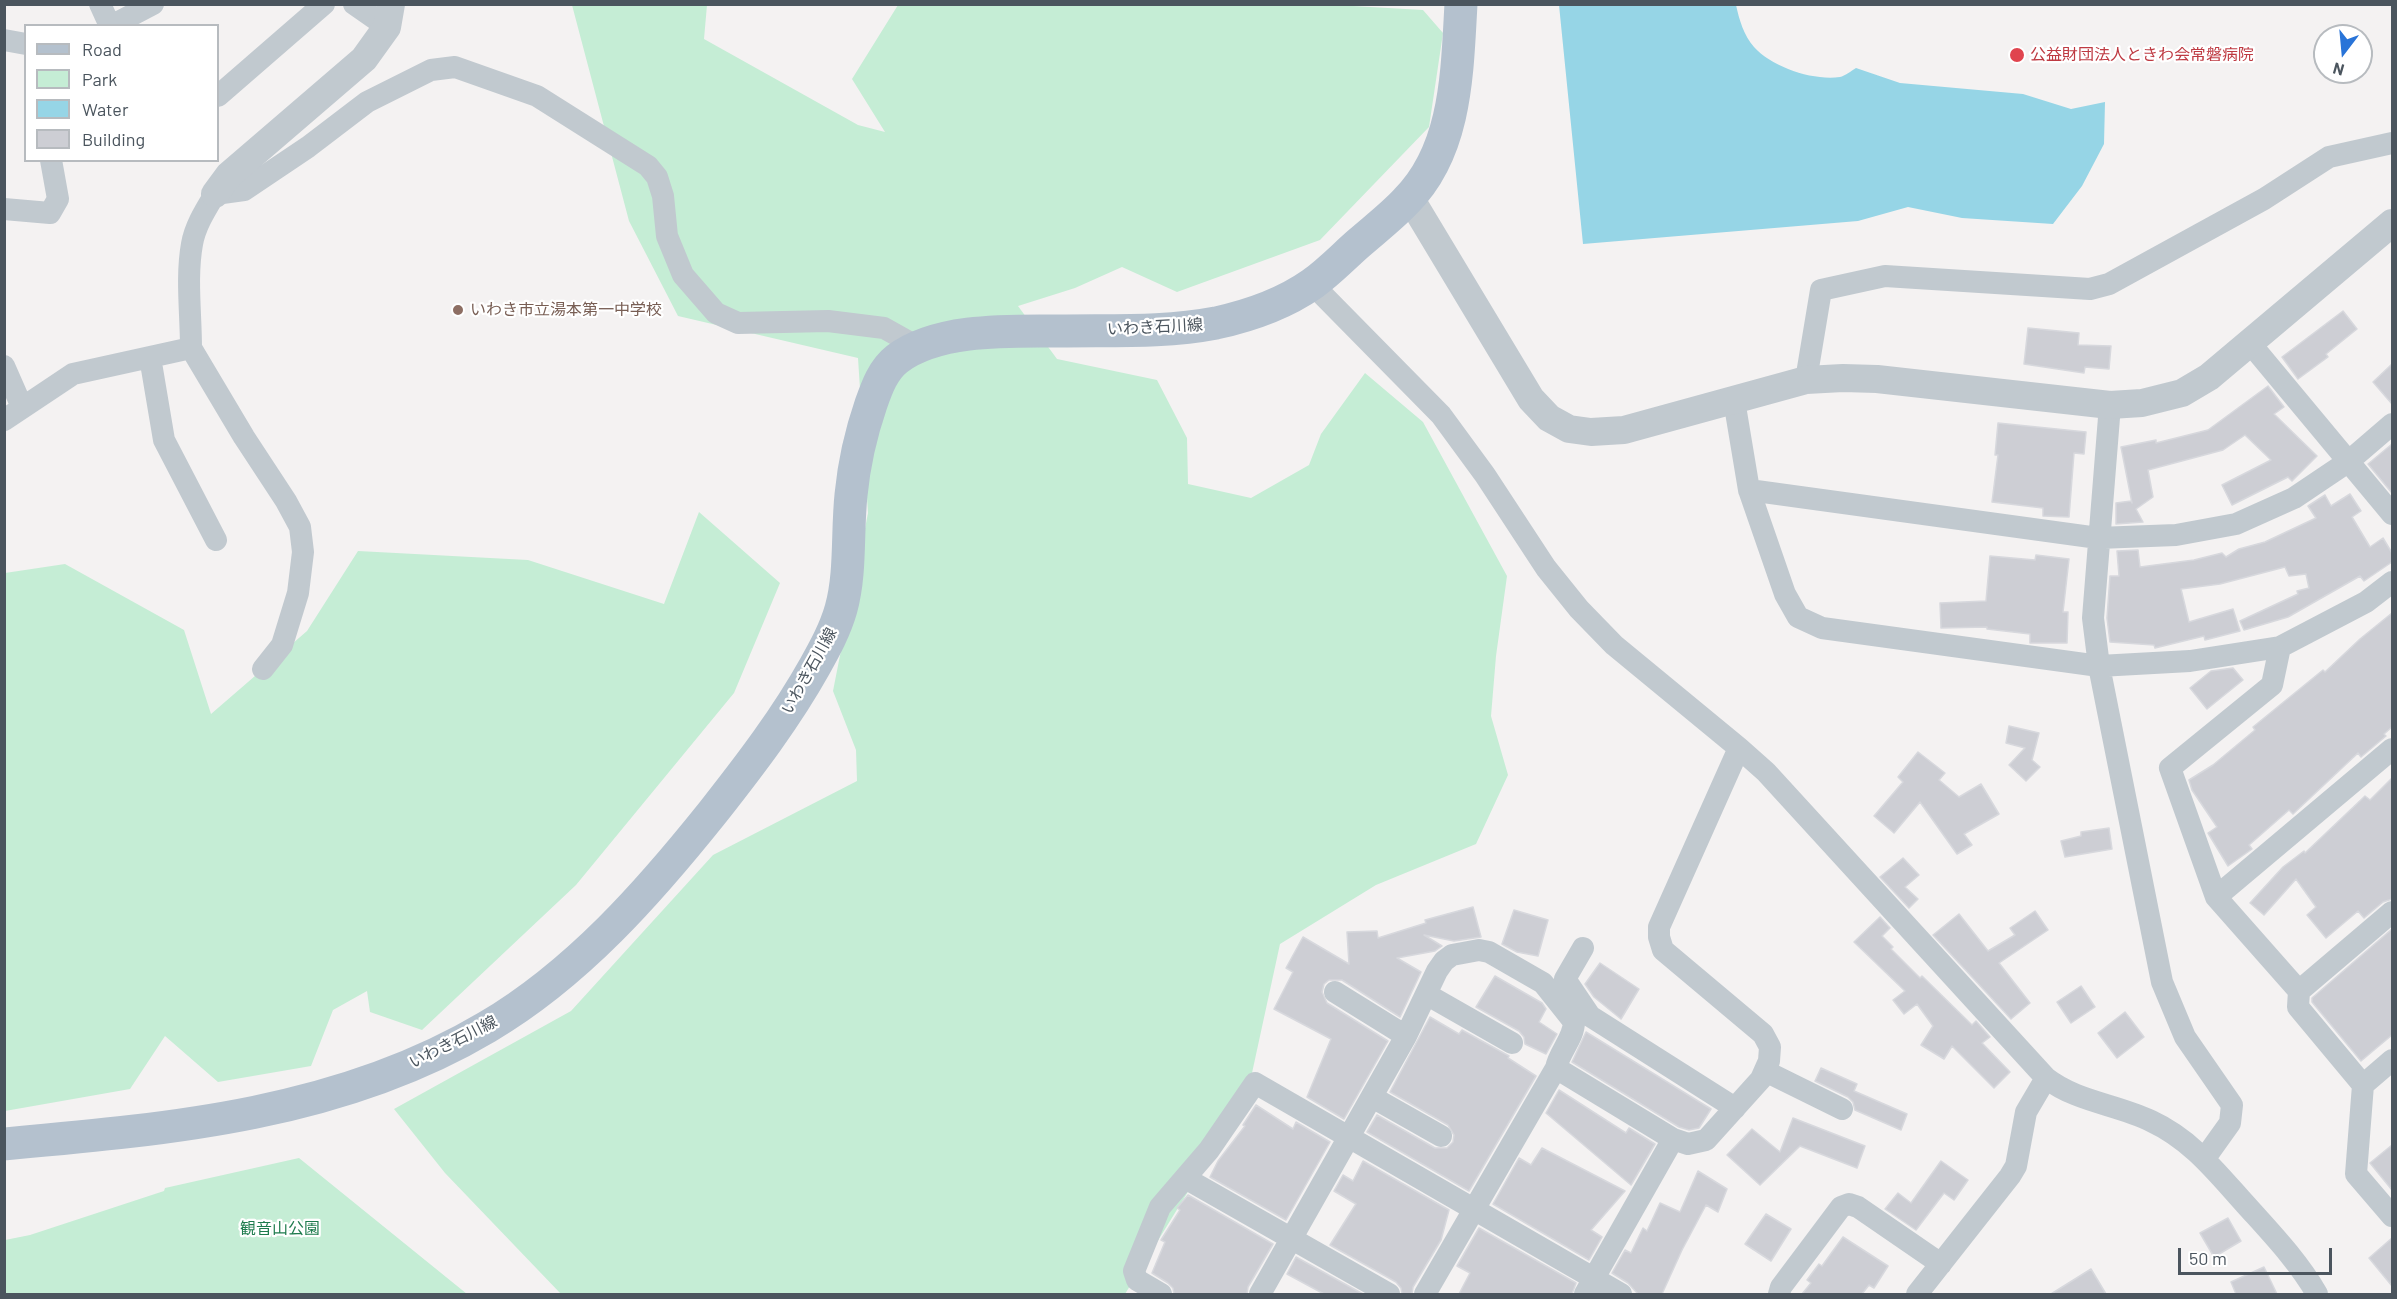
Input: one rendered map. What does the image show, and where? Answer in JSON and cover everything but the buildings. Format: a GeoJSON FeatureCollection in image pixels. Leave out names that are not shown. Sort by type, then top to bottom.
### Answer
{"type":"FeatureCollection","features":[{"type":"Feature","properties":{"kind":"main road","name":"いわき石川線"},"geometry":{"type":"LineString","coordinates":[[4,1144],[121,1133],[237,1117],[313,1100],[376,1080],[489,1026],[576,960],[622,917],[666,870],[751,765],[800,693],[831,637],[841,608],[845,584],[851,492],[861,434],[878,383],[893,362],[918,347],[956,337],[1009,331],[1152,330],[1214,323],[1251,314],[1312,284],[1410,198],[1430,167],[1444,136],[1454,100],[1461,4]]}},
{"type":"Feature","properties":{"kind":"street"},"geometry":{"type":"LineString","coordinates":[[100,4],[109,24]]}},
{"type":"Feature","properties":{"kind":"street"},"geometry":{"type":"LineString","coordinates":[[114,24],[153,4]]}},
{"type":"Feature","properties":{"kind":"street"},"geometry":{"type":"LineString","coordinates":[[219,95],[324,4]]}},
{"type":"Feature","properties":{"kind":"street"},"geometry":{"type":"LineString","coordinates":[[263,669],[282,645],[298,593],[303,552],[300,527],[191,348],[192,243],[201,218],[229,175],[364,59],[389,16],[354,4]]}},
{"type":"Feature","properties":{"kind":"street"},"geometry":{"type":"LineString","coordinates":[[4,40],[24,44]]}},
{"type":"Feature","properties":{"kind":"street"},"geometry":{"type":"LineString","coordinates":[[216,194],[244,190],[308,147],[367,102],[431,70],[455,67],[546,100],[648,166],[657,177],[663,196],[667,236],[683,275],[716,313],[738,323],[828,321],[884,328],[918,347]]}},
{"type":"Feature","properties":{"kind":"street"},"geometry":{"type":"LineString","coordinates":[[1806,380],[1821,290],[1885,276],[2090,289],[2109,284],[2264,199],[2329,158],[2392,143]]}},
{"type":"Feature","properties":{"kind":"street"},"geometry":{"type":"LineString","coordinates":[[4,209],[50,213],[58,199],[51,162]]}},
{"type":"Feature","properties":{"kind":"street"},"geometry":{"type":"LineString","coordinates":[[1410,198],[1531,399],[1548,418],[1569,429],[1591,432],[1624,430],[1806,380],[1877,379],[2110,405],[2142,403],[2182,393],[2208,377],[2392,223]]}},
{"type":"Feature","properties":{"kind":"street"},"geometry":{"type":"LineString","coordinates":[[1312,284],[1441,415],[1485,475],[1546,568],[1579,609],[1614,645],[1739,747],[1774,781],[2046,1078],[2060,1089],[2076,1096],[2149,1120],[2174,1133],[2205,1158],[2286,1248],[2318,1294]]}},
{"type":"Feature","properties":{"kind":"street"},"geometry":{"type":"LineString","coordinates":[[2249,342],[2392,514]]}},
{"type":"Feature","properties":{"kind":"street"},"geometry":{"type":"LineString","coordinates":[[4,366],[13,413],[74,374],[191,348]]}},
{"type":"Feature","properties":{"kind":"street"},"geometry":{"type":"LineString","coordinates":[[150,357],[164,440],[216,540]]}},
{"type":"Feature","properties":{"kind":"street"},"geometry":{"type":"LineString","coordinates":[[1734,400],[1749,490],[1785,594],[1798,617],[1822,628],[2099,666],[2190,661],[2280,647],[2366,602],[2392,582]]}},
{"type":"Feature","properties":{"kind":"street"},"geometry":{"type":"LineString","coordinates":[[2110,405],[2093,618],[2099,666],[2162,982],[2185,1037],[2232,1106],[2230,1123],[2205,1158]]}},
{"type":"Feature","properties":{"kind":"street"},"geometry":{"type":"LineString","coordinates":[[1749,490],[2098,538],[2176,535],[2236,524],[2294,498],[2349,461],[2392,424]]}},
{"type":"Feature","properties":{"kind":"street"},"geometry":{"type":"LineString","coordinates":[[2280,647],[2272,685],[2170,768],[2216,897],[2299,991],[2298,1007],[2363,1086]]}},
{"type":"Feature","properties":{"kind":"street"},"geometry":{"type":"LineString","coordinates":[[1556,1068],[1673,1139],[1688,1144],[1706,1140],[1761,1079],[1769,1061],[1770,1047],[1763,1034],[1663,950],[1659,937],[1659,927],[1739,747]]}},
{"type":"Feature","properties":{"kind":"street"},"geometry":{"type":"LineString","coordinates":[[2216,897],[2392,750]]}},
{"type":"Feature","properties":{"kind":"street"},"geometry":{"type":"LineString","coordinates":[[2299,991],[2392,912]]}},
{"type":"Feature","properties":{"kind":"street"},"geometry":{"type":"LineString","coordinates":[[1583,948],[1565,979],[1590,1016],[1735,1108]]}},
{"type":"Feature","properties":{"kind":"street"},"geometry":{"type":"LineString","coordinates":[[1260,1294],[1406,1036],[1437,971],[1444,961],[1452,956],[1479,950],[1489,952],[1543,983],[1574,1022],[1574,1029],[1558,1057],[1556,1068],[1425,1294]]}},
{"type":"Feature","properties":{"kind":"street"},"geometry":{"type":"LineString","coordinates":[[1335,992],[1406,1036]]}},
{"type":"Feature","properties":{"kind":"street"},"geometry":{"type":"LineString","coordinates":[[1426,994],[1512,1043]]}},
{"type":"Feature","properties":{"kind":"street"},"geometry":{"type":"LineString","coordinates":[[2392,1060],[2363,1086],[2356,1174],[2392,1216]]}},
{"type":"Feature","properties":{"kind":"street"},"geometry":{"type":"LineString","coordinates":[[1765,1071],[1842,1109]]}},
{"type":"Feature","properties":{"kind":"street"},"geometry":{"type":"LineString","coordinates":[[1917,1294],[2016,1166],[2026,1112],[2046,1078]]}},
{"type":"Feature","properties":{"kind":"street"},"geometry":{"type":"LineString","coordinates":[[1161,1294],[1137,1280],[1134,1271],[1160,1207],[1209,1150],[1255,1083],[1474,1209],[1589,1287],[1621,1294]]}},
{"type":"Feature","properties":{"kind":"street"},"geometry":{"type":"LineString","coordinates":[[1372,1097],[1441,1136]]}},
{"type":"Feature","properties":{"kind":"street"},"geometry":{"type":"LineString","coordinates":[[1589,1287],[1673,1139]]}},
{"type":"Feature","properties":{"kind":"street"},"geometry":{"type":"LineString","coordinates":[[1185,1178],[1389,1294]]}},
{"type":"Feature","properties":{"kind":"street"},"geometry":{"type":"LineString","coordinates":[[1779,1294],[1781,1287],[1841,1207],[1849,1204],[1858,1207],[1941,1264]]}},
{"type":"Feature","properties":{"kind":"green space"},"geometry":{"type":"Polygon","coordinates":[[[1318,4],[1423,10],[1443,33],[1429,127],[1320,240],[1177,292],[1122,267],[1075,288],[1018,306],[1057,359],[1157,380],[1187,438],[1188,484],[1251,498],[1309,465],[1321,434],[1365,373],[1423,422],[1507,576],[1496,656],[1491,716],[1508,775],[1476,844],[1376,885],[1280,944],[1247,1096],[1125,1294],[561,1294],[445,1173],[394,1109],[571,1011],[713,855],[857,781],[856,750],[833,691],[868,513],[858,358],[678,316],[629,221],[572,5],[707,5],[704,39],[858,125],[885,132],[852,79],[898,5],[1318,4]]]}},
{"type":"Feature","properties":{"kind":"green space"},"geometry":{"type":"Polygon","coordinates":[[[699,512],[780,583],[734,693],[576,885],[422,1030],[370,1012],[367,991],[333,1010],[311,1066],[218,1082],[165,1036],[130,1089],[5,1111],[5,573],[65,564],[184,630],[211,714],[307,631],[358,551],[528,560],[664,604],[699,512]]]}},
{"type":"Feature","properties":{"kind":"green space","name":"観音山公園"},"geometry":{"type":"Polygon","coordinates":[[[299,1158],[467,1294],[5,1294],[5,1240],[30,1235],[164,1191],[165,1188],[299,1158]]]}},
{"type":"Feature","properties":{"kind":"water"},"geometry":{"type":"Polygon","coordinates":[[[1559,5],[1736,5],[1740,22],[1750,43],[1771,61],[1794,71],[1829,78],[1842,76],[1856,68],[1900,83],[2023,94],[2071,109],[2105,102],[2104,144],[2082,186],[2053,224],[1962,218],[1908,207],[1858,221],[1583,244],[1559,5]]]}},
{"type":"Feature","properties":{"kind":"place","name":"公益財団法人ときわ会常磐病院"},"geometry":{"type":"Point","coordinates":[2017,55]}},
{"type":"Feature","properties":{"kind":"place","name":"いわき市立湯本第一中学校"},"geometry":{"type":"Point","coordinates":[458,310]}}]}
